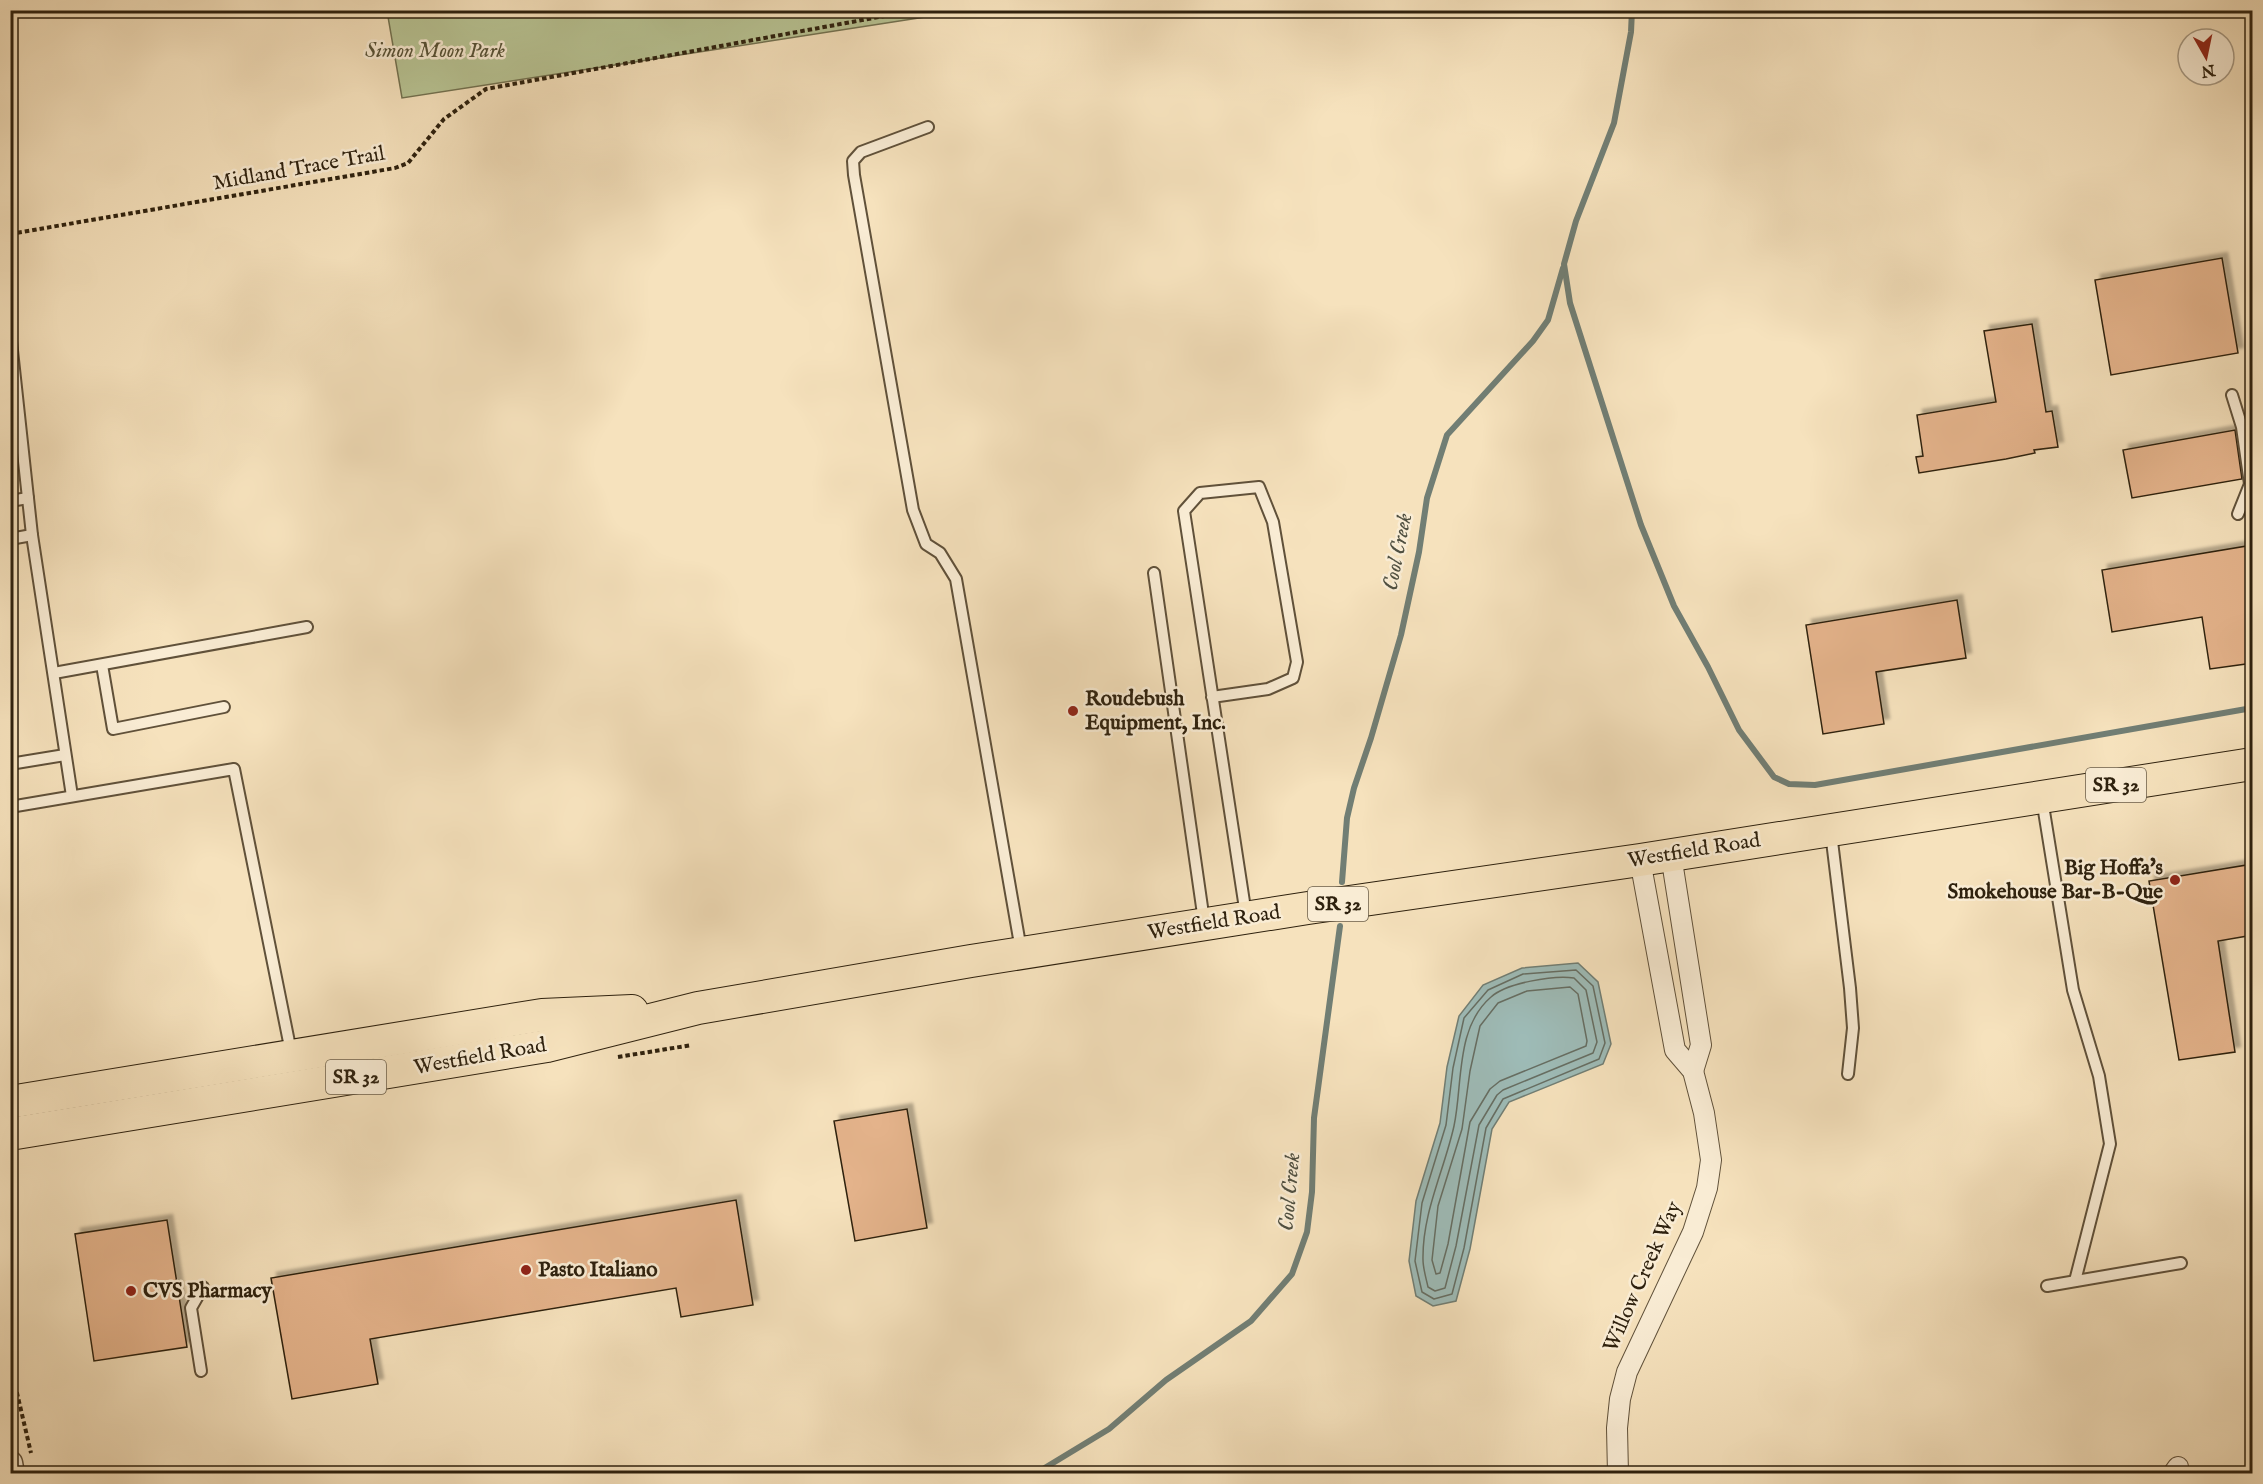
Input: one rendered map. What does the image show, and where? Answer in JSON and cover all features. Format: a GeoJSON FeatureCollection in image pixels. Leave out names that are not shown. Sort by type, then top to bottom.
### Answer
{"type":"FeatureCollection","features":[{"type":"Feature","properties":{"kind":"main road","name":"SR 32"},"geometry":{"type":"LineString","coordinates":[[2042,796],[2253,764]]}},
{"type":"Feature","properties":{"kind":"main road","name":"Westfield Road"},"geometry":{"type":"LineString","coordinates":[[10,1134],[547,1046],[698,1008],[1022,953],[1640,860],[2042,796]]}},
{"type":"Feature","properties":{"kind":"main road","name":"Westfield Road"},"geometry":{"type":"LineString","coordinates":[[10,1102],[542,1015],[698,1008]]}},
{"type":"Feature","properties":{"kind":"street"},"geometry":{"type":"LineString","coordinates":[[1671,855],[1701,1045],[1693,1071]]}},
{"type":"Feature","properties":{"kind":"street","name":"Willow Creek Way"},"geometry":{"type":"LineString","coordinates":[[1618,1473],[1617,1428],[1620,1399],[1627,1372],[1693,1232],[1707,1188],[1711,1161],[1704,1113],[1693,1071],[1675,1050],[1640,860]]}},
{"type":"Feature","properties":{"kind":"lane"},"geometry":{"type":"LineString","coordinates":[[928,127],[861,152],[853,161],[854,175],[913,510],[926,544],[940,553],[956,579],[1022,953]]}},
{"type":"Feature","properties":{"kind":"lane"},"geometry":{"type":"LineString","coordinates":[[10,332],[32,535],[72,796]]}},
{"type":"Feature","properties":{"kind":"lane"},"geometry":{"type":"LineString","coordinates":[[2232,395],[2242,428],[2250,484],[2238,514]]}},
{"type":"Feature","properties":{"kind":"lane"},"geometry":{"type":"LineString","coordinates":[[1212,698],[1268,688],[1293,678],[1297,662],[1274,522],[1259,487],[1200,493],[1184,511],[1212,698],[1246,918]]}},
{"type":"Feature","properties":{"kind":"lane"},"geometry":{"type":"LineString","coordinates":[[10,501],[28,498]]}},
{"type":"Feature","properties":{"kind":"lane"},"geometry":{"type":"LineString","coordinates":[[10,539],[32,535]]}},
{"type":"Feature","properties":{"kind":"lane"},"geometry":{"type":"LineString","coordinates":[[1154,573],[1204,924]]}},
{"type":"Feature","properties":{"kind":"lane"},"geometry":{"type":"LineString","coordinates":[[54,673],[307,627]]}},
{"type":"Feature","properties":{"kind":"lane"},"geometry":{"type":"LineString","coordinates":[[102,665],[112,729],[224,707]]}},
{"type":"Feature","properties":{"kind":"lane"},"geometry":{"type":"LineString","coordinates":[[10,764],[65,755]]}},
{"type":"Feature","properties":{"kind":"lane"},"geometry":{"type":"LineString","coordinates":[[10,807],[234,769],[292,1055]]}},
{"type":"Feature","properties":{"kind":"lane"},"geometry":{"type":"LineString","coordinates":[[2042,796],[2073,990],[2099,1076],[2110,1144],[2075,1281]]}},
{"type":"Feature","properties":{"kind":"lane"},"geometry":{"type":"LineString","coordinates":[[1831,829],[1853,1028],[1848,1074]]}},
{"type":"Feature","properties":{"kind":"lane"},"geometry":{"type":"LineString","coordinates":[[2047,1286],[2181,1263]]}},
{"type":"Feature","properties":{"kind":"lane"},"geometry":{"type":"LineString","coordinates":[[201,1371],[191,1308],[203,1287]]}},
{"type":"Feature","properties":{"kind":"path","name":"Midland Trace Trail"},"geometry":{"type":"LineString","coordinates":[[10,234],[396,168],[408,163],[444,119],[486,89],[917,10]]}},
{"type":"Feature","properties":{"kind":"path"},"geometry":{"type":"LineString","coordinates":[[10,1363],[19,1467]]}},
{"type":"Feature","properties":{"kind":"green space","name":"Simon Moon Park"},"geometry":{"type":"Polygon","coordinates":[[[387,10],[964,11],[402,98],[387,10]]]}},
{"type":"Feature","properties":{"kind":"water"},"geometry":{"type":"Polygon","coordinates":[[[1578,963],[1598,982],[1611,1044],[1603,1064],[1509,1102],[1492,1129],[1470,1249],[1456,1301],[1433,1306],[1416,1296],[1409,1261],[1416,1201],[1440,1123],[1447,1067],[1459,1016],[1483,985],[1522,968],[1578,963]]]}},
{"type":"Feature","properties":{"kind":"building"},"geometry":{"type":"Polygon","coordinates":[[[2222,258],[2238,353],[2111,375],[2095,280],[2222,258]]]}},
{"type":"Feature","properties":{"kind":"building"},"geometry":{"type":"Polygon","coordinates":[[[2032,324],[2046,412],[2052,411],[2058,447],[2034,450],[2035,453],[2006,459],[1919,473],[1916,457],[1923,456],[1917,415],[1996,402],[1984,331],[2032,324]]]}},
{"type":"Feature","properties":{"kind":"building"},"geometry":{"type":"Polygon","coordinates":[[[2235,430],[2242,479],[2132,498],[2123,450],[2235,430]]]}},
{"type":"Feature","properties":{"kind":"building"},"geometry":{"type":"Polygon","coordinates":[[[2253,545],[2253,663],[2210,669],[2202,617],[2112,632],[2102,570],[2253,545]]]}},
{"type":"Feature","properties":{"kind":"building"},"geometry":{"type":"Polygon","coordinates":[[[1957,600],[1966,658],[1876,672],[1884,724],[1823,734],[1806,625],[1957,600]]]}},
{"type":"Feature","properties":{"kind":"building"},"geometry":{"type":"Polygon","coordinates":[[[2253,864],[2253,935],[2218,941],[2235,1052],[2179,1060],[2149,881],[2253,864]]]}},
{"type":"Feature","properties":{"kind":"building"},"geometry":{"type":"Polygon","coordinates":[[[907,1109],[927,1228],[855,1241],[834,1121],[907,1109]]]}},
{"type":"Feature","properties":{"kind":"building"},"geometry":{"type":"Polygon","coordinates":[[[736,1200],[753,1305],[681,1317],[676,1288],[370,1339],[378,1384],[292,1399],[271,1278],[736,1200]]]}},
{"type":"Feature","properties":{"kind":"building","name":"CVS Pharmacy"},"geometry":{"type":"Polygon","coordinates":[[[167,1220],[187,1347],[94,1361],[75,1234],[167,1220]]]}},
{"type":"Feature","properties":{"kind":"waterway"},"geometry":{"type":"LineString","coordinates":[[1632,10],[1631,32],[1614,123],[1576,221],[1564,264],[1570,303],[1641,525],[1674,606],[1739,730],[1774,777],[1789,784],[1815,785],[2252,708]]}},
{"type":"Feature","properties":{"kind":"waterway","name":"Cool Creek"},"geometry":{"type":"LineString","coordinates":[[1342,882],[1347,818],[1354,788],[1401,635],[1419,552],[1427,498],[1447,435],[1533,341],[1548,320],[1563,268]]}},
{"type":"Feature","properties":{"kind":"waterway","name":"Cool Creek"},"geometry":{"type":"LineString","coordinates":[[1031,1474],[1109,1429],[1166,1380],[1251,1321],[1292,1274],[1307,1232],[1312,1192],[1314,1118],[1340,926]]}},
{"type":"Feature","properties":{"kind":"place","name":"Roudebush Equipment, Inc."},"geometry":{"type":"Point","coordinates":[1073,711]}},
{"type":"Feature","properties":{"kind":"place","name":"Big Hoffa's Smokehouse Bar-B-Que"},"geometry":{"type":"Point","coordinates":[2175,880]}},
{"type":"Feature","properties":{"kind":"place","name":"Pasto Italiano"},"geometry":{"type":"Point","coordinates":[526,1270]}},
{"type":"Feature","properties":{"kind":"place","name":"CVS Pharmacy"},"geometry":{"type":"Point","coordinates":[131,1291]}}]}
